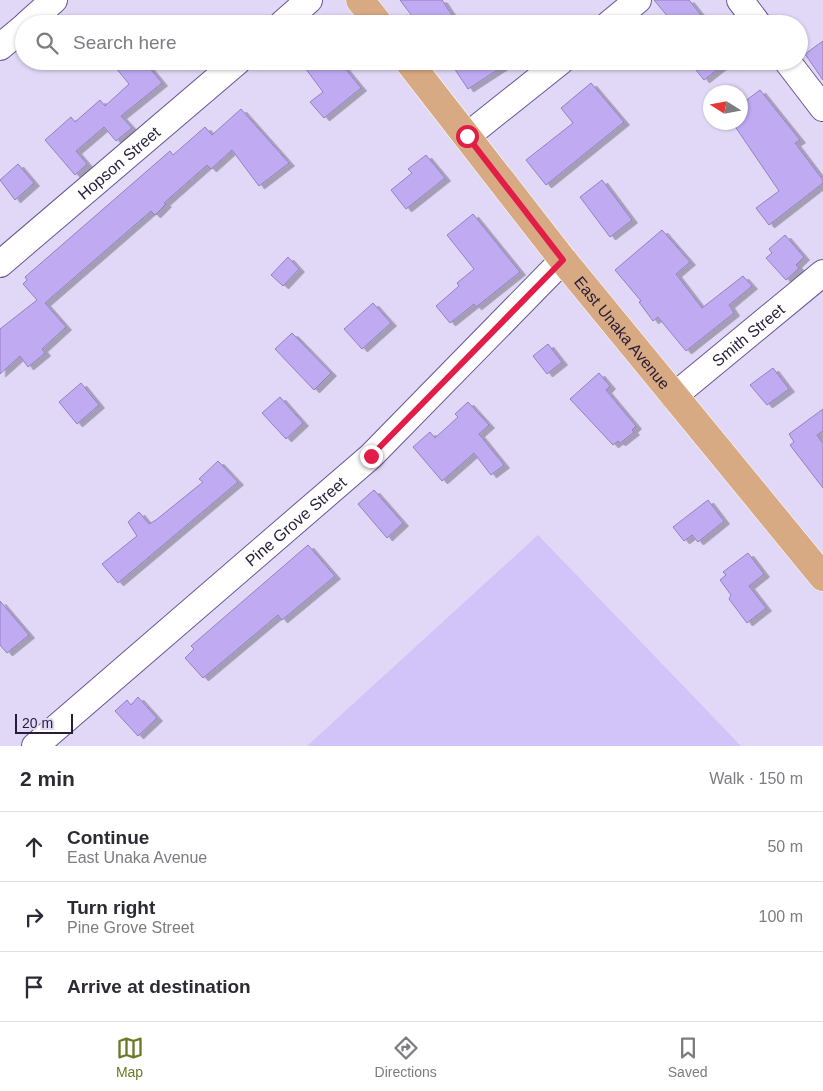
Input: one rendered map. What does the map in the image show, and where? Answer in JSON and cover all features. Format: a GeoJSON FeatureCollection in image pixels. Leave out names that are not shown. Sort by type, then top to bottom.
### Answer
{"type":"FeatureCollection","features":[{"type":"Feature","properties":{"kind":"main road"},"geometry":{"type":"LineString","coordinates":[[360,0],[372,15]]}},
{"type":"Feature","properties":{"kind":"main road","name":"East Unaka Avenue"},"geometry":{"type":"LineString","coordinates":[[415,70],[563,260],[823,577]]}},
{"type":"Feature","properties":{"kind":"street"},"geometry":{"type":"LineString","coordinates":[[37,15],[54,0]]}},
{"type":"Feature","properties":{"kind":"street"},"geometry":{"type":"LineString","coordinates":[[292,15],[309,0]]}},
{"type":"Feature","properties":{"kind":"street"},"geometry":{"type":"LineString","coordinates":[[619,15],[638,0]]}},
{"type":"Feature","properties":{"kind":"street"},"geometry":{"type":"LineString","coordinates":[[740,0],[751,15]]}},
{"type":"Feature","properties":{"kind":"street"},"geometry":{"type":"LineString","coordinates":[[0,47],[15,34]]}},
{"type":"Feature","properties":{"kind":"street","name":"Hopson Street"},"geometry":{"type":"LineString","coordinates":[[0,264],[227,70]]}},
{"type":"Feature","properties":{"kind":"street"},"geometry":{"type":"LineString","coordinates":[[467,136],[550,70]]}},
{"type":"Feature","properties":{"kind":"street"},"geometry":{"type":"LineString","coordinates":[[794,70],[823,108]]}},
{"type":"Feature","properties":{"kind":"street","name":"Pine Grove Street"},"geometry":{"type":"LineString","coordinates":[[35,746],[371,456],[563,260]]}},
{"type":"Feature","properties":{"kind":"street","name":"Smith Street"},"geometry":{"type":"LineString","coordinates":[[674,396],[823,273]]}},
{"type":"Feature","properties":{"kind":"shaded area"},"geometry":{"type":"Polygon","coordinates":[[[538,535],[741,746],[307,746],[538,535]]]}},
{"type":"Feature","properties":{"kind":"building"},"geometry":{"type":"Polygon","coordinates":[[[400,0],[442,0],[452,15],[411,15],[400,0]]]}},
{"type":"Feature","properties":{"kind":"building"},"geometry":{"type":"Polygon","coordinates":[[[654,0],[689,0],[701,15],[666,15],[654,0]]]}},
{"type":"Feature","properties":{"kind":"building"},"geometry":{"type":"Polygon","coordinates":[[[823,41],[823,80],[808,58],[808,52],[823,41]]]}},
{"type":"Feature","properties":{"kind":"building"},"geometry":{"type":"Polygon","coordinates":[[[118,70],[151,70],[162,83],[121,116],[132,128],[116,141],[104,127],[76,151],[87,164],[75,175],[45,140],[71,117],[75,122],[100,100],[105,106],[129,84],[118,70]]]}},
{"type":"Feature","properties":{"kind":"building"},"geometry":{"type":"Polygon","coordinates":[[[307,70],[346,70],[361,88],[324,118],[310,102],[323,92],[307,70]]]}},
{"type":"Feature","properties":{"kind":"building"},"geometry":{"type":"Polygon","coordinates":[[[455,70],[497,70],[468,89],[455,70]]]}},
{"type":"Feature","properties":{"kind":"building"},"geometry":{"type":"Polygon","coordinates":[[[696,70],[717,70],[704,80],[696,70]]]}},
{"type":"Feature","properties":{"kind":"building"},"geometry":{"type":"Polygon","coordinates":[[[591,83],[624,122],[546,185],[526,160],[573,123],[561,108],[591,83]]]}},
{"type":"Feature","properties":{"kind":"building"},"geometry":{"type":"Polygon","coordinates":[[[760,90],[800,140],[795,143],[823,180],[823,183],[769,225],[756,208],[779,191],[737,130],[748,130],[748,99],[760,90]]]}},
{"type":"Feature","properties":{"kind":"building"},"geometry":{"type":"Polygon","coordinates":[[[241,109],[289,163],[259,186],[232,150],[211,169],[207,165],[164,203],[166,204],[155,215],[151,211],[45,303],[66,327],[42,349],[45,353],[28,367],[20,356],[0,374],[0,329],[37,300],[23,284],[27,280],[25,277],[170,151],[173,155],[205,127],[212,135],[241,109]]]}},
{"type":"Feature","properties":{"kind":"building"},"geometry":{"type":"Polygon","coordinates":[[[426,155],[445,178],[406,209],[391,190],[412,173],[408,169],[426,155]]]}},
{"type":"Feature","properties":{"kind":"building"},"geometry":{"type":"Polygon","coordinates":[[[18,164],[34,183],[15,200],[0,180],[18,164]]]}},
{"type":"Feature","properties":{"kind":"building"},"geometry":{"type":"Polygon","coordinates":[[[602,180],[632,220],[610,237],[580,197],[602,180]]]}},
{"type":"Feature","properties":{"kind":"building"},"geometry":{"type":"Polygon","coordinates":[[[473,214],[520,272],[476,307],[474,304],[450,323],[436,306],[459,286],[457,283],[474,269],[447,235],[473,214]]]}},
{"type":"Feature","properties":{"kind":"building"},"geometry":{"type":"Polygon","coordinates":[[[662,230],[690,262],[676,274],[702,308],[743,276],[752,286],[729,305],[734,313],[686,351],[658,317],[653,321],[639,302],[641,301],[615,270],[662,230]]]}},
{"type":"Feature","properties":{"kind":"building"},"geometry":{"type":"Polygon","coordinates":[[[785,235],[804,257],[796,265],[799,268],[786,280],[766,258],[772,253],[769,249],[785,235]]]}},
{"type":"Feature","properties":{"kind":"building"},"geometry":{"type":"Polygon","coordinates":[[[288,257],[299,269],[283,286],[271,275],[288,257]]]}},
{"type":"Feature","properties":{"kind":"building"},"geometry":{"type":"Polygon","coordinates":[[[373,303],[391,323],[362,349],[344,329],[373,303]]]}},
{"type":"Feature","properties":{"kind":"building"},"geometry":{"type":"Polygon","coordinates":[[[292,333],[331,373],[314,390],[275,349],[292,333]]]}},
{"type":"Feature","properties":{"kind":"building"},"geometry":{"type":"Polygon","coordinates":[[[548,344],[562,362],[547,374],[533,356],[548,344]]]}},
{"type":"Feature","properties":{"kind":"building"},"geometry":{"type":"Polygon","coordinates":[[[773,368],[789,389],[767,405],[750,385],[773,368]]]}},
{"type":"Feature","properties":{"kind":"building"},"geometry":{"type":"Polygon","coordinates":[[[599,373],[610,386],[606,390],[636,426],[632,430],[634,432],[620,443],[618,441],[613,445],[570,399],[599,373]]]}},
{"type":"Feature","properties":{"kind":"building"},"geometry":{"type":"Polygon","coordinates":[[[81,383],[99,405],[77,424],[59,402],[81,383]]]}},
{"type":"Feature","properties":{"kind":"building"},"geometry":{"type":"Polygon","coordinates":[[[280,397],[303,423],[286,439],[262,413],[280,397]]]}},
{"type":"Feature","properties":{"kind":"building"},"geometry":{"type":"Polygon","coordinates":[[[468,402],[489,425],[479,434],[504,465],[491,475],[474,453],[442,481],[413,447],[430,432],[435,438],[458,417],[455,414],[468,402]]]}},
{"type":"Feature","properties":{"kind":"building"},"geometry":{"type":"Polygon","coordinates":[[[823,409],[823,431],[817,435],[823,444],[823,488],[790,445],[794,442],[789,434],[823,409]]]}},
{"type":"Feature","properties":{"kind":"building"},"geometry":{"type":"Polygon","coordinates":[[[218,461],[238,482],[118,583],[102,564],[137,536],[128,522],[139,512],[149,524],[156,520],[203,482],[199,479],[218,461]]]}},
{"type":"Feature","properties":{"kind":"building"},"geometry":{"type":"Polygon","coordinates":[[[374,490],[403,523],[387,538],[358,504],[374,490]]]}},
{"type":"Feature","properties":{"kind":"building"},"geometry":{"type":"Polygon","coordinates":[[[708,500],[724,521],[698,542],[692,535],[684,541],[673,527],[708,500]]]}},
{"type":"Feature","properties":{"kind":"building"},"geometry":{"type":"Polygon","coordinates":[[[308,545],[335,576],[282,620],[278,615],[203,678],[185,658],[194,649],[191,646],[308,545]]]}},
{"type":"Feature","properties":{"kind":"building"},"geometry":{"type":"Polygon","coordinates":[[[748,553],[764,574],[749,586],[766,608],[747,623],[729,599],[731,595],[720,580],[726,575],[723,572],[748,553]]]}},
{"type":"Feature","properties":{"kind":"building"},"geometry":{"type":"Polygon","coordinates":[[[0,601],[29,635],[7,653],[0,645],[0,601]]]}},
{"type":"Feature","properties":{"kind":"building"},"geometry":{"type":"Polygon","coordinates":[[[138,697],[157,718],[138,736],[115,711],[127,700],[131,705],[138,697]]]}},
{"type":"Feature","properties":{"kind":"route"},"geometry":{"type":"LineString","coordinates":[[371,456],[563,260],[467,136]]}}]}
